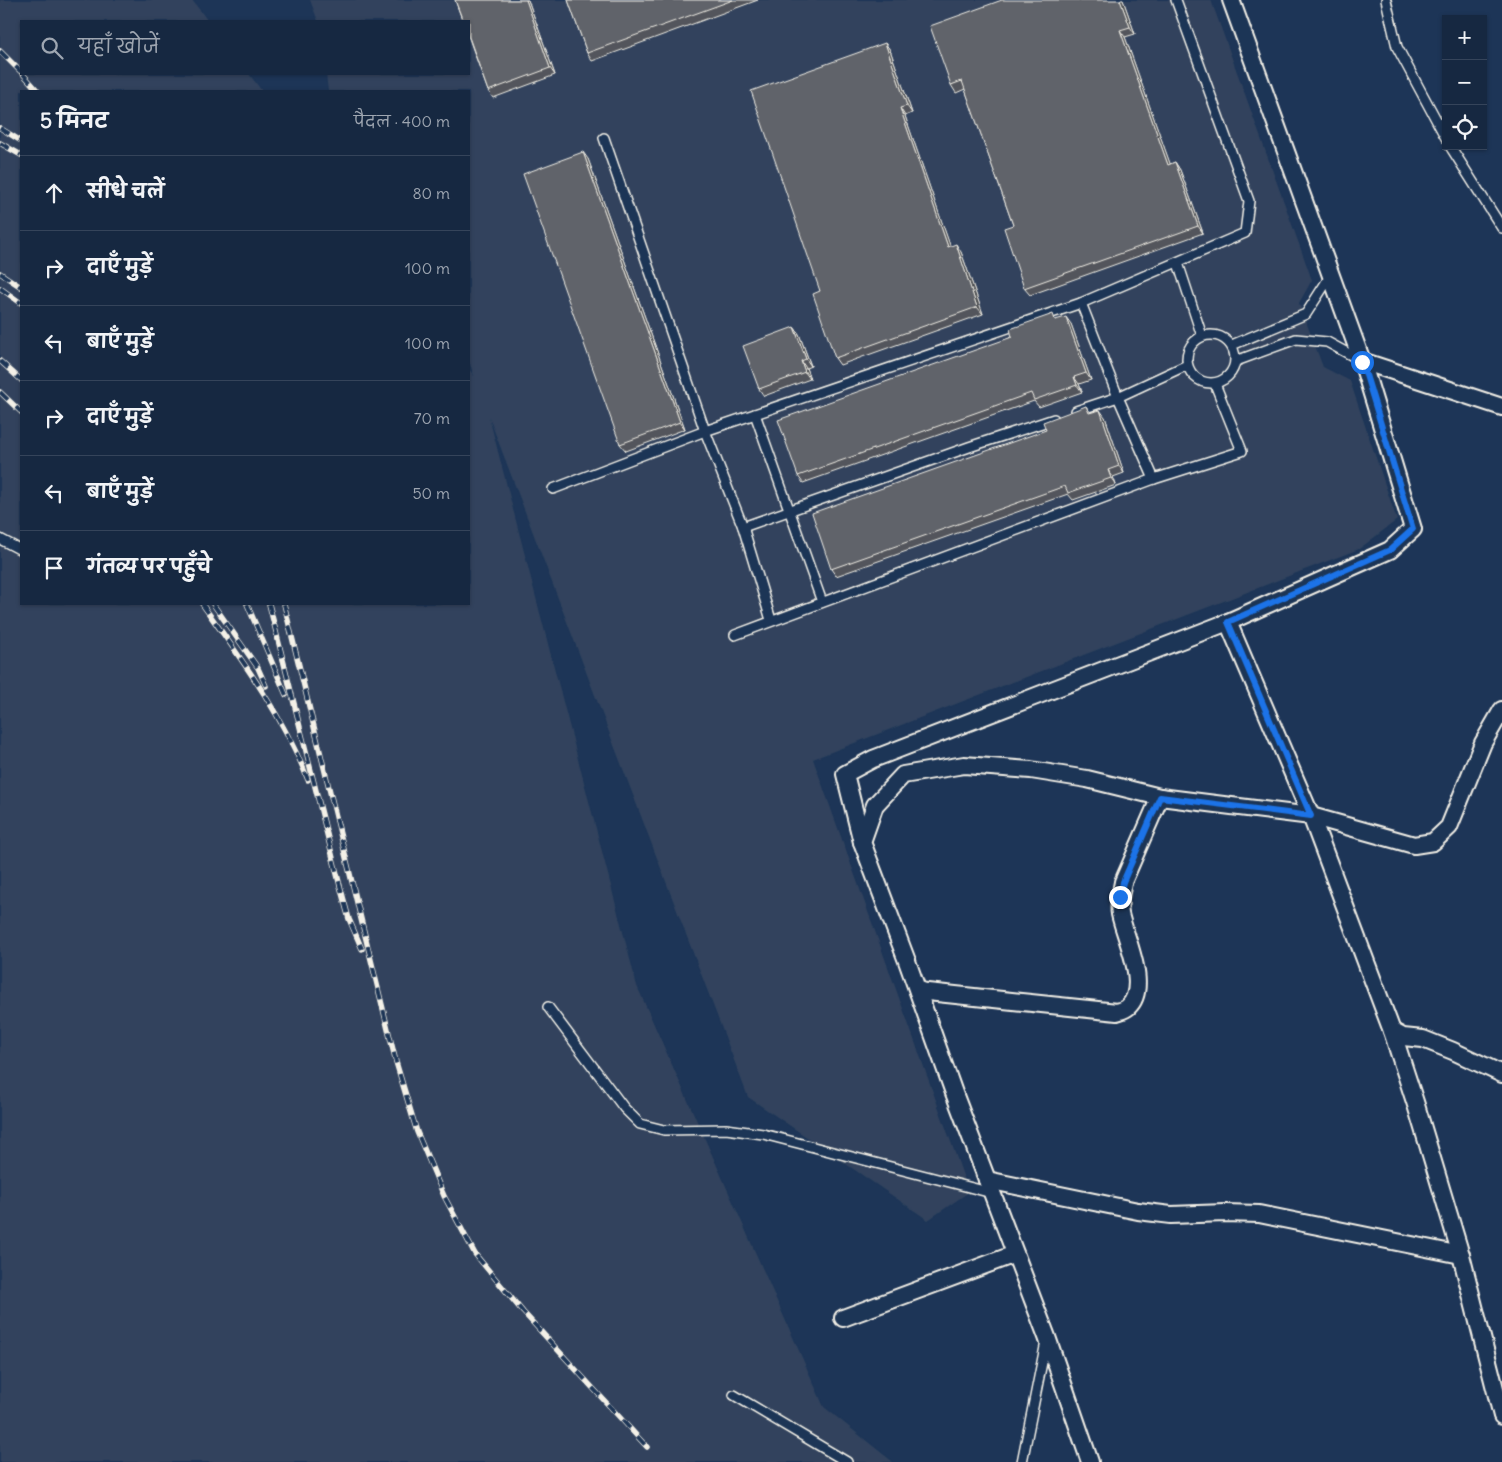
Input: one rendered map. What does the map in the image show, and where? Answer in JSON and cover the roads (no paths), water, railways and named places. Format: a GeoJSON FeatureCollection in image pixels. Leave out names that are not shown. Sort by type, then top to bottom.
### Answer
{"type":"FeatureCollection","features":[{"type":"Feature","properties":{"kind":"street"},"geometry":{"type":"LineString","coordinates":[[1090,1462],[1047,1337],[989,1187],[862,842],[846,774],[873,759],[1228,622],[1390,550],[1413,529],[1362,362],[1231,0]]}},
{"type":"Feature","properties":{"kind":"street"},"geometry":{"type":"LineString","coordinates":[[1362,362],[1502,407]]}},
{"type":"Feature","properties":{"kind":"street"},"geometry":{"type":"LineString","coordinates":[[1228,622],[1311,816],[1392,1031],[1425,1133],[1461,1255],[1502,1416]]}},
{"type":"Feature","properties":{"kind":"street"},"geometry":{"type":"LineString","coordinates":[[862,842],[875,805],[902,774],[964,765],[1031,770],[1087,780],[1160,797],[1311,816],[1414,845],[1433,842],[1449,827],[1483,743],[1502,710]]}},
{"type":"Feature","properties":{"kind":"street"},"geometry":{"type":"LineString","coordinates":[[918,991],[1117,1012],[1127,1008],[1134,999],[1137,988],[1137,974],[1120,912],[1120,897],[1123,882],[1160,797]]}},
{"type":"Feature","properties":{"kind":"street"},"geometry":{"type":"LineString","coordinates":[[1392,1031],[1403,1037],[1423,1039],[1502,1074]]}},
{"type":"Feature","properties":{"kind":"street"},"geometry":{"type":"LineString","coordinates":[[989,1187],[1171,1215],[1259,1214],[1461,1255]]}},
{"type":"Feature","properties":{"kind":"street"},"geometry":{"type":"LineString","coordinates":[[843,1318],[1015,1254]]}},
{"type":"Feature","properties":{"kind":"lane"},"geometry":{"type":"LineString","coordinates":[[553,489],[705,431],[1081,304],[1245,234],[1249,201],[1176,0]]}},
{"type":"Feature","properties":{"kind":"lane"},"geometry":{"type":"LineString","coordinates":[[1386,0],[1397,47],[1442,131]]}},
{"type":"Feature","properties":{"kind":"lane"},"geometry":{"type":"LineString","coordinates":[[604,138],[705,431],[743,527],[771,620]]}},
{"type":"Feature","properties":{"kind":"lane"},"geometry":{"type":"LineString","coordinates":[[1453,150],[1502,228]]}},
{"type":"Feature","properties":{"kind":"lane"},"geometry":{"type":"LineString","coordinates":[[1178,263],[1202,336]]}},
{"type":"Feature","properties":{"kind":"lane"},"geometry":{"type":"LineString","coordinates":[[1232,345],[1306,314],[1331,275]]}},
{"type":"Feature","properties":{"kind":"lane"},"geometry":{"type":"LineString","coordinates":[[1081,304],[1118,398],[1154,479]]}},
{"type":"Feature","properties":{"kind":"lane"},"geometry":{"type":"LineString","coordinates":[[1219,335],[1232,345],[1236,361],[1229,376],[1215,384],[1197,380],[1187,365],[1189,348],[1202,336],[1219,335]]}},
{"type":"Feature","properties":{"kind":"lane"},"geometry":{"type":"LineString","coordinates":[[1236,361],[1296,339],[1327,342],[1362,362]]}},
{"type":"Feature","properties":{"kind":"lane"},"geometry":{"type":"LineString","coordinates":[[743,527],[960,450],[1118,398],[1187,365]]}},
{"type":"Feature","properties":{"kind":"lane"},"geometry":{"type":"LineString","coordinates":[[735,635],[1154,479],[1242,451],[1215,384]]}},
{"type":"Feature","properties":{"kind":"lane"},"geometry":{"type":"LineString","coordinates":[[755,414],[822,602]]}},
{"type":"Feature","properties":{"kind":"lane"},"geometry":{"type":"LineString","coordinates":[[0,539],[20,549]]}},
{"type":"Feature","properties":{"kind":"lane"},"geometry":{"type":"LineString","coordinates":[[548,1007],[624,1108],[640,1124],[664,1130],[726,1129],[763,1134],[989,1187]]}},
{"type":"Feature","properties":{"kind":"lane"},"geometry":{"type":"LineString","coordinates":[[1022,1462],[1047,1337]]}},
{"type":"Feature","properties":{"kind":"lane"},"geometry":{"type":"LineString","coordinates":[[734,1394],[847,1462]]}},
{"type":"Feature","properties":{"kind":"railway"},"geometry":{"type":"LineString","coordinates":[[0,51],[20,71]]}},
{"type":"Feature","properties":{"kind":"railway"},"geometry":{"type":"LineString","coordinates":[[24,75],[37,90]]}},
{"type":"Feature","properties":{"kind":"railway"},"geometry":{"type":"LineString","coordinates":[[0,128],[20,140]]}},
{"type":"Feature","properties":{"kind":"railway"},"geometry":{"type":"LineString","coordinates":[[0,143],[20,154]]}},
{"type":"Feature","properties":{"kind":"railway"},"geometry":{"type":"LineString","coordinates":[[0,273],[20,286]]}},
{"type":"Feature","properties":{"kind":"railway"},"geometry":{"type":"LineString","coordinates":[[0,288],[20,302]]}},
{"type":"Feature","properties":{"kind":"railway"},"geometry":{"type":"LineString","coordinates":[[0,361],[20,379]]}},
{"type":"Feature","properties":{"kind":"railway"},"geometry":{"type":"LineString","coordinates":[[0,392],[20,411]]}},
{"type":"Feature","properties":{"kind":"railway"},"geometry":{"type":"LineString","coordinates":[[203,605],[261,689],[287,733],[308,780]]}},
{"type":"Feature","properties":{"kind":"railway"},"geometry":{"type":"LineString","coordinates":[[214,605],[258,668],[266,686]]}},
{"type":"Feature","properties":{"kind":"railway"},"geometry":{"type":"LineString","coordinates":[[247,605],[286,695]]}},
{"type":"Feature","properties":{"kind":"railway"},"geometry":{"type":"LineString","coordinates":[[269,605],[339,882],[349,919],[362,949]]}},
{"type":"Feature","properties":{"kind":"railway"},"geometry":{"type":"LineString","coordinates":[[284,605],[396,1062],[417,1132],[444,1196],[475,1254],[523,1312],[647,1447]]}}]}
